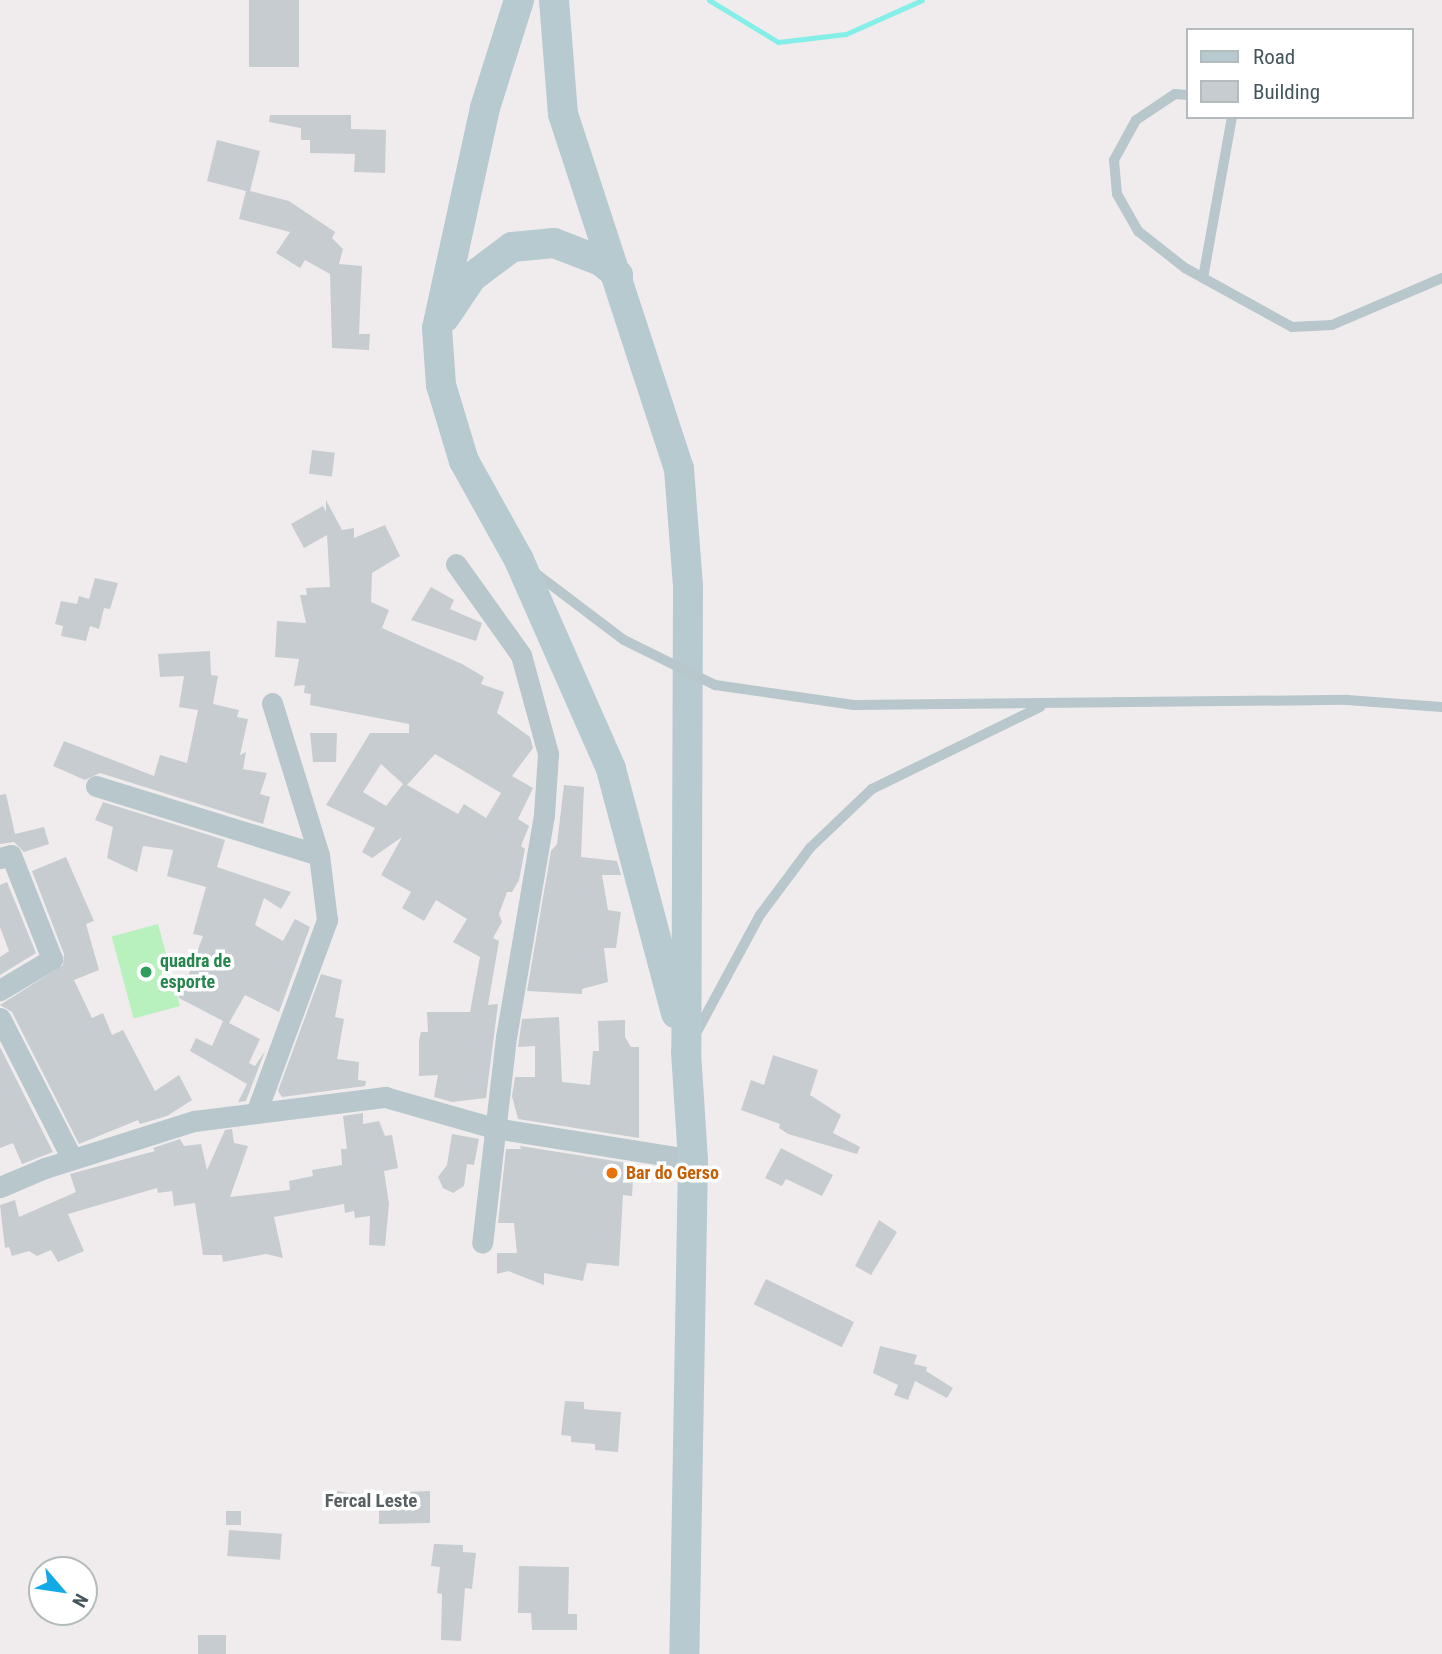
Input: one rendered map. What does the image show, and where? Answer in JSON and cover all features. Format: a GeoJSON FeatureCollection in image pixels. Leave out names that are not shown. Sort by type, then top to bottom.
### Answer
{"type":"FeatureCollection","features":[{"type":"Feature","properties":{"kind":"main road"},"geometry":{"type":"LineString","coordinates":[[519,0],[485,107],[437,328],[441,386],[464,461],[519,560],[611,769],[686,1052]]}},
{"type":"Feature","properties":{"kind":"main road"},"geometry":{"type":"LineString","coordinates":[[554,0],[564,114],[618,275],[678,470],[688,586],[686,1052],[692,1160],[684,1654]]}},
{"type":"Feature","properties":{"kind":"main road"},"geometry":{"type":"LineString","coordinates":[[437,328],[472,277],[512,247],[554,243],[601,261],[618,275]]}},
{"type":"Feature","properties":{"kind":"street"},"geometry":{"type":"LineString","coordinates":[[456,564],[521,655],[548,754],[544,815],[494,1128],[482,1243]]}},
{"type":"Feature","properties":{"kind":"street"},"geometry":{"type":"LineString","coordinates":[[256,1114],[327,920],[319,855],[272,702]]}},
{"type":"Feature","properties":{"kind":"street"},"geometry":{"type":"LineString","coordinates":[[96,786],[319,855]]}},
{"type":"Feature","properties":{"kind":"street"},"geometry":{"type":"LineString","coordinates":[[0,858],[11,855],[52,959],[0,989]]}},
{"type":"Feature","properties":{"kind":"street"},"geometry":{"type":"LineString","coordinates":[[0,1018],[72,1159]]}},
{"type":"Feature","properties":{"kind":"street"},"geometry":{"type":"LineString","coordinates":[[0,1187],[72,1159],[194,1121],[385,1097],[494,1128],[692,1160]]}},
{"type":"Feature","properties":{"kind":"lane"},"geometry":{"type":"LineString","coordinates":[[1186,95],[1175,94],[1136,120],[1114,160],[1117,194],[1138,230],[1203,278],[1292,327],[1332,325],[1442,278]]}},
{"type":"Feature","properties":{"kind":"lane"},"geometry":{"type":"LineString","coordinates":[[1203,278],[1232,119]]}},
{"type":"Feature","properties":{"kind":"lane"},"geometry":{"type":"LineString","coordinates":[[519,560],[624,640],[715,685],[854,705],[1347,700],[1442,707]]}},
{"type":"Feature","properties":{"kind":"lane"},"geometry":{"type":"LineString","coordinates":[[686,1052],[760,915],[810,848],[872,789],[1044,705]]}},
{"type":"Feature","properties":{"kind":"green space","name":"quadra de esporte"},"geometry":{"type":"Polygon","coordinates":[[[158,924],[180,1006],[134,1019],[112,936],[158,924]]]}},
{"type":"Feature","properties":{"kind":"building"},"geometry":{"type":"Polygon","coordinates":[[[249,0],[299,0],[299,67],[249,67],[249,0]]]}},
{"type":"Feature","properties":{"kind":"building"},"geometry":{"type":"Polygon","coordinates":[[[270,115],[351,115],[351,129],[386,130],[385,173],[354,172],[355,154],[310,153],[310,140],[301,140],[301,128],[269,122],[270,115]]]}},
{"type":"Feature","properties":{"kind":"building"},"geometry":{"type":"Polygon","coordinates":[[[217,140],[260,151],[250,191],[289,201],[335,232],[332,238],[343,249],[339,264],[362,266],[359,334],[370,334],[369,350],[332,348],[330,274],[305,260],[300,268],[276,253],[290,232],[239,219],[246,191],[207,181],[217,140]]]}},
{"type":"Feature","properties":{"kind":"building"},"geometry":{"type":"Polygon","coordinates":[[[312,450],[335,453],[332,477],[309,474],[312,450]]]}},
{"type":"Feature","properties":{"kind":"building"},"geometry":{"type":"Polygon","coordinates":[[[326,500],[342,530],[354,528],[354,538],[385,525],[400,556],[372,573],[371,602],[389,610],[382,628],[462,664],[484,677],[481,684],[504,692],[497,713],[530,737],[533,748],[512,776],[533,788],[518,819],[529,826],[521,846],[525,849],[519,880],[512,892],[507,892],[499,914],[502,922],[493,938],[499,941],[488,1005],[498,1004],[486,1098],[452,1102],[434,1097],[438,1075],[419,1076],[419,1041],[421,1032],[428,1032],[427,1012],[470,1012],[480,957],[453,942],[467,919],[436,900],[424,921],[402,908],[411,892],[381,875],[402,837],[372,858],[362,852],[375,828],[326,805],[370,733],[409,733],[409,724],[310,705],[311,694],[304,693],[305,685],[294,686],[299,659],[275,657],[277,621],[306,623],[300,595],[307,595],[306,588],[330,587],[327,535],[304,548],[291,524],[323,506],[326,512],[326,500]],[[435,754],[407,785],[458,814],[464,804],[486,818],[501,793],[435,754]],[[381,764],[363,792],[386,806],[403,784],[381,764]]]}},
{"type":"Feature","properties":{"kind":"building"},"geometry":{"type":"Polygon","coordinates":[[[95,578],[118,583],[110,609],[104,608],[99,629],[90,626],[86,641],[61,636],[63,626],[55,624],[61,601],[77,604],[79,596],[89,599],[95,578]]]}},
{"type":"Feature","properties":{"kind":"building"},"geometry":{"type":"Polygon","coordinates":[[[431,587],[454,600],[450,609],[482,623],[476,641],[411,620],[431,587]]]}},
{"type":"Feature","properties":{"kind":"building"},"geometry":{"type":"Polygon","coordinates":[[[210,651],[211,675],[218,676],[213,704],[239,710],[237,717],[248,719],[240,755],[246,752],[243,769],[267,773],[260,794],[270,797],[263,824],[100,773],[85,780],[53,766],[64,741],[154,776],[160,755],[187,763],[198,710],[179,707],[184,676],[160,677],[158,654],[210,651]]]}},
{"type":"Feature","properties":{"kind":"building"},"geometry":{"type":"Polygon","coordinates":[[[310,733],[337,733],[336,762],[313,762],[310,733]]]}},
{"type":"Feature","properties":{"kind":"building"},"geometry":{"type":"Polygon","coordinates":[[[564,785],[584,787],[581,857],[617,861],[621,875],[602,875],[608,910],[621,912],[616,948],[604,948],[608,982],[582,989],[582,994],[527,991],[551,851],[557,844],[564,785]]]}},
{"type":"Feature","properties":{"kind":"building"},"geometry":{"type":"Polygon","coordinates":[[[6,794],[15,834],[44,827],[49,844],[24,852],[14,842],[0,844],[0,795],[6,794]]]}},
{"type":"Feature","properties":{"kind":"building"},"geometry":{"type":"Polygon","coordinates":[[[103,802],[225,840],[217,867],[291,892],[281,909],[264,898],[255,925],[283,941],[295,919],[310,927],[279,1012],[245,995],[229,1023],[260,1039],[249,1063],[255,1066],[265,1051],[246,1101],[238,1102],[247,1084],[190,1051],[196,1038],[212,1046],[223,1021],[179,998],[176,985],[180,975],[187,979],[203,936],[193,934],[206,887],[167,876],[173,850],[143,846],[137,872],[107,858],[113,827],[95,820],[103,802]]]}},
{"type":"Feature","properties":{"kind":"building"},"geometry":{"type":"Polygon","coordinates":[[[66,857],[94,921],[86,924],[99,970],[74,980],[92,1018],[103,1013],[112,1035],[123,1030],[155,1091],[179,1075],[192,1100],[167,1116],[140,1124],[138,1120],[79,1144],[12,1012],[0,1005],[63,965],[64,954],[32,871],[66,857]]]}},
{"type":"Feature","properties":{"kind":"building"},"geometry":{"type":"Polygon","coordinates":[[[7,882],[36,953],[0,975],[0,957],[9,951],[0,927],[0,885],[7,882]]]}},
{"type":"Feature","properties":{"kind":"building"},"geometry":{"type":"Polygon","coordinates":[[[321,974],[342,980],[335,1017],[344,1019],[337,1059],[359,1062],[358,1080],[366,1081],[365,1086],[282,1097],[278,1091],[321,974]]]}},
{"type":"Feature","properties":{"kind":"building"},"geometry":{"type":"Polygon","coordinates":[[[559,1017],[562,1082],[590,1085],[593,1051],[599,1051],[598,1021],[625,1020],[625,1037],[631,1047],[639,1047],[639,1138],[518,1119],[512,1096],[515,1077],[535,1077],[535,1046],[518,1047],[522,1019],[559,1017]]]}},
{"type":"Feature","properties":{"kind":"building"},"geometry":{"type":"Polygon","coordinates":[[[0,1047],[53,1152],[22,1164],[13,1143],[0,1148],[0,1047]]]}},
{"type":"Feature","properties":{"kind":"building"},"geometry":{"type":"Polygon","coordinates":[[[773,1055],[818,1070],[810,1095],[841,1115],[833,1133],[860,1147],[857,1154],[788,1134],[779,1128],[780,1124],[741,1110],[751,1080],[764,1085],[773,1055]]]}},
{"type":"Feature","properties":{"kind":"building"},"geometry":{"type":"Polygon","coordinates":[[[363,1113],[363,1124],[379,1121],[385,1136],[392,1135],[398,1168],[384,1171],[389,1204],[385,1246],[369,1245],[370,1216],[355,1218],[354,1211],[345,1213],[344,1204],[274,1217],[283,1258],[266,1254],[223,1262],[222,1255],[203,1255],[195,1203],[174,1206],[172,1191],[158,1193],[157,1188],[68,1214],[84,1251],[58,1262],[51,1250],[37,1256],[29,1251],[12,1256],[9,1247],[5,1248],[0,1205],[15,1200],[19,1217],[76,1192],[70,1174],[155,1151],[153,1148],[180,1139],[184,1146],[201,1144],[207,1170],[225,1130],[232,1129],[234,1143],[248,1146],[230,1197],[290,1190],[289,1181],[313,1176],[312,1170],[342,1165],[341,1149],[347,1149],[343,1116],[363,1113]]]}},
{"type":"Feature","properties":{"kind":"building"},"geometry":{"type":"Polygon","coordinates":[[[452,1134],[479,1139],[474,1165],[467,1164],[464,1186],[453,1193],[443,1188],[438,1177],[447,1165],[452,1134]]]}},
{"type":"Feature","properties":{"kind":"building"},"geometry":{"type":"Polygon","coordinates":[[[520,1146],[634,1164],[632,1196],[623,1195],[619,1266],[587,1263],[583,1281],[544,1273],[544,1285],[508,1271],[497,1274],[497,1253],[517,1253],[514,1223],[498,1223],[506,1149],[521,1149],[520,1146]]]}},
{"type":"Feature","properties":{"kind":"building"},"geometry":{"type":"Polygon","coordinates":[[[781,1148],[833,1175],[822,1196],[786,1179],[782,1186],[765,1178],[781,1148]]]}},
{"type":"Feature","properties":{"kind":"building"},"geometry":{"type":"Polygon","coordinates":[[[879,1220],[897,1232],[871,1275],[855,1266],[879,1220]]]}},
{"type":"Feature","properties":{"kind":"building"},"geometry":{"type":"Polygon","coordinates":[[[766,1279],[854,1322],[842,1347],[754,1304],[766,1279]]]}},
{"type":"Feature","properties":{"kind":"building"},"geometry":{"type":"Polygon","coordinates":[[[880,1346],[917,1355],[914,1364],[927,1367],[926,1371],[953,1388],[947,1398],[915,1381],[908,1400],[894,1395],[898,1385],[873,1373],[880,1346]]]}},
{"type":"Feature","properties":{"kind":"building"},"geometry":{"type":"Polygon","coordinates":[[[565,1401],[584,1402],[584,1409],[621,1412],[618,1452],[595,1450],[595,1444],[571,1442],[571,1436],[561,1435],[565,1401]]]}},
{"type":"Feature","properties":{"kind":"building"},"geometry":{"type":"Polygon","coordinates":[[[337,1491],[353,1494],[350,1509],[334,1506],[337,1491]]]}},
{"type":"Feature","properties":{"kind":"building"},"geometry":{"type":"Polygon","coordinates":[[[430,1491],[430,1523],[379,1524],[379,1504],[406,1502],[406,1492],[430,1491]]]}},
{"type":"Feature","properties":{"kind":"building"},"geometry":{"type":"Polygon","coordinates":[[[226,1511],[241,1511],[241,1525],[226,1525],[226,1511]]]}},
{"type":"Feature","properties":{"kind":"building"},"geometry":{"type":"Polygon","coordinates":[[[229,1530],[282,1534],[280,1560],[227,1556],[229,1530]]]}},
{"type":"Feature","properties":{"kind":"building"},"geometry":{"type":"Polygon","coordinates":[[[434,1544],[463,1545],[463,1552],[476,1553],[472,1589],[465,1588],[461,1641],[441,1640],[442,1594],[437,1593],[440,1567],[431,1566],[434,1544]]]}},
{"type":"Feature","properties":{"kind":"building"},"geometry":{"type":"Polygon","coordinates":[[[519,1566],[569,1567],[568,1614],[577,1614],[577,1630],[532,1630],[531,1613],[518,1613],[519,1566]]]}},
{"type":"Feature","properties":{"kind":"building"},"geometry":{"type":"Polygon","coordinates":[[[198,1635],[226,1635],[226,1654],[198,1654],[198,1635]]]}},
{"type":"Feature","properties":{"kind":"waterway"},"geometry":{"type":"LineString","coordinates":[[709,0],[778,42],[846,34],[922,0]]}},
{"type":"Feature","properties":{"kind":"place","name":"quadra de esporte"},"geometry":{"type":"Point","coordinates":[146,972]}},
{"type":"Feature","properties":{"kind":"place","name":"Bar do Gerso"},"geometry":{"type":"Point","coordinates":[612,1173]}},
{"type":"Feature","properties":{"kind":"district","name":"Fercal Leste"},"geometry":{"type":"Point","coordinates":[371,1501]}}]}
